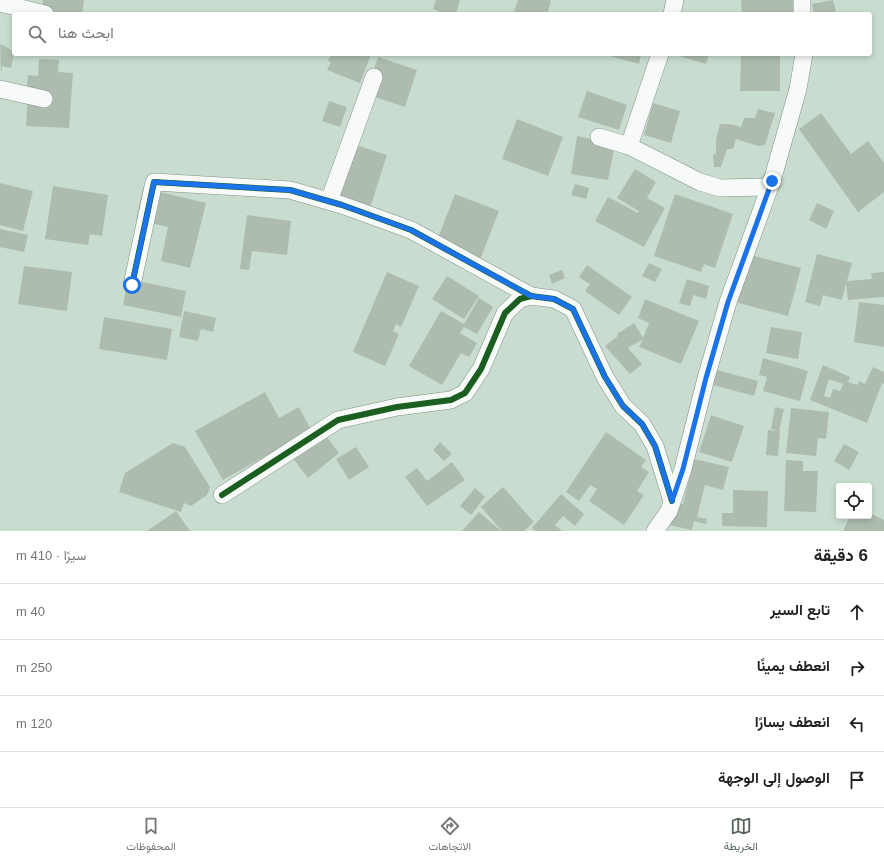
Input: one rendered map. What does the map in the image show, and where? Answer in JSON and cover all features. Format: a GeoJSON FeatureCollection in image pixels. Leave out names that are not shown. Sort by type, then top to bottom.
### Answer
{"type":"FeatureCollection","features":[{"type":"Feature","properties":{"kind":"street"},"geometry":{"type":"LineString","coordinates":[[672,12],[675,0]]}},
{"type":"Feature","properties":{"kind":"street"},"geometry":{"type":"LineString","coordinates":[[802,0],[802,12]]}},
{"type":"Feature","properties":{"kind":"street"},"geometry":{"type":"LineString","coordinates":[[0,3],[37,12]]}},
{"type":"Feature","properties":{"kind":"street"},"geometry":{"type":"LineString","coordinates":[[629,146],[659,56]]}},
{"type":"Feature","properties":{"kind":"street"},"geometry":{"type":"LineString","coordinates":[[655,531],[669,511],[683,469],[706,378],[728,302],[769,187],[798,89],[804,56]]}},
{"type":"Feature","properties":{"kind":"street"},"geometry":{"type":"LineString","coordinates":[[329,201],[374,77]]}},
{"type":"Feature","properties":{"kind":"street"},"geometry":{"type":"LineString","coordinates":[[0,89],[44,99]]}},
{"type":"Feature","properties":{"kind":"street"},"geometry":{"type":"LineString","coordinates":[[599,137],[629,146],[700,182],[720,188],[769,187]]}},
{"type":"Feature","properties":{"kind":"street"},"geometry":{"type":"LineString","coordinates":[[132,285],[154,182],[290,190],[342,205],[411,230],[531,296],[554,299],[573,309],[605,377],[623,406],[642,424],[655,446],[672,501]]}},
{"type":"Feature","properties":{"kind":"street"},"geometry":{"type":"LineString","coordinates":[[222,495],[338,420],[397,407],[450,400],[465,393],[481,369],[504,313],[520,299],[531,296]]}},
{"type":"Feature","properties":{"kind":"building"},"geometry":{"type":"Polygon","coordinates":[[[43,0],[84,0],[82,12],[41,12],[43,0]]]}},
{"type":"Feature","properties":{"kind":"building"},"geometry":{"type":"Polygon","coordinates":[[[436,0],[460,0],[457,12],[441,12],[433,9],[436,0]]]}},
{"type":"Feature","properties":{"kind":"building"},"geometry":{"type":"Polygon","coordinates":[[[518,0],[551,1],[548,12],[514,12],[518,0]]]}},
{"type":"Feature","properties":{"kind":"building"},"geometry":{"type":"Polygon","coordinates":[[[741,0],[798,0],[799,12],[742,12],[741,0]]]}},
{"type":"Feature","properties":{"kind":"building"},"geometry":{"type":"Polygon","coordinates":[[[833,0],[836,12],[814,12],[812,4],[833,0]]]}},
{"type":"Feature","properties":{"kind":"building"},"geometry":{"type":"Polygon","coordinates":[[[0,44],[12,51],[12,56],[13,56],[11,68],[2,66],[1,74],[0,44]]]}},
{"type":"Feature","properties":{"kind":"building"},"geometry":{"type":"Polygon","coordinates":[[[330,56],[370,56],[360,83],[327,70],[331,62],[328,61],[330,56]]]}},
{"type":"Feature","properties":{"kind":"building"},"geometry":{"type":"Polygon","coordinates":[[[610,56],[641,56],[639,64],[610,56]]]}},
{"type":"Feature","properties":{"kind":"building"},"geometry":{"type":"Polygon","coordinates":[[[679,56],[708,56],[706,64],[679,56]]]}},
{"type":"Feature","properties":{"kind":"building"},"geometry":{"type":"Polygon","coordinates":[[[741,56],[780,56],[780,91],[740,91],[741,56]]]}},
{"type":"Feature","properties":{"kind":"building"},"geometry":{"type":"Polygon","coordinates":[[[378,57],[417,70],[405,107],[366,94],[378,57]]]}},
{"type":"Feature","properties":{"kind":"building"},"geometry":{"type":"Polygon","coordinates":[[[39,59],[59,60],[58,72],[73,73],[69,128],[26,126],[28,95],[26,95],[28,75],[38,76],[39,59]]]}},
{"type":"Feature","properties":{"kind":"building"},"geometry":{"type":"Polygon","coordinates":[[[587,91],[627,105],[619,130],[578,117],[587,91]]]}},
{"type":"Feature","properties":{"kind":"building"},"geometry":{"type":"Polygon","coordinates":[[[329,101],[347,107],[340,127],[322,121],[329,101]]]}},
{"type":"Feature","properties":{"kind":"building"},"geometry":{"type":"Polygon","coordinates":[[[653,103],[680,111],[671,143],[644,135],[653,103]]]}},
{"type":"Feature","properties":{"kind":"building"},"geometry":{"type":"Polygon","coordinates":[[[758,109],[775,113],[765,145],[758,146],[736,139],[733,149],[727,149],[721,167],[714,167],[713,154],[716,155],[716,139],[720,124],[730,124],[741,127],[744,118],[755,118],[758,109]]]}},
{"type":"Feature","properties":{"kind":"building"},"geometry":{"type":"Polygon","coordinates":[[[821,113],[851,154],[868,141],[884,163],[884,192],[858,212],[799,129],[821,113]]]}},
{"type":"Feature","properties":{"kind":"building"},"geometry":{"type":"Polygon","coordinates":[[[517,119],[563,137],[548,176],[502,159],[517,119]]]}},
{"type":"Feature","properties":{"kind":"building"},"geometry":{"type":"Polygon","coordinates":[[[577,136],[615,144],[608,180],[571,174],[577,136]]]}},
{"type":"Feature","properties":{"kind":"building"},"geometry":{"type":"Polygon","coordinates":[[[344,141],[387,155],[370,208],[327,195],[344,141]]]}},
{"type":"Feature","properties":{"kind":"building"},"geometry":{"type":"Polygon","coordinates":[[[635,169],[656,182],[647,198],[665,208],[644,247],[595,221],[608,197],[638,213],[639,211],[617,198],[635,169]]]}},
{"type":"Feature","properties":{"kind":"building"},"geometry":{"type":"Polygon","coordinates":[[[0,183],[33,191],[23,231],[0,225],[0,183]]]}},
{"type":"Feature","properties":{"kind":"building"},"geometry":{"type":"Polygon","coordinates":[[[575,184],[589,188],[586,199],[571,195],[575,184]]]}},
{"type":"Feature","properties":{"kind":"building"},"geometry":{"type":"Polygon","coordinates":[[[53,186],[108,195],[102,236],[90,234],[88,245],[45,239],[53,186]]]}},
{"type":"Feature","properties":{"kind":"building"},"geometry":{"type":"Polygon","coordinates":[[[143,188],[206,203],[190,268],[161,261],[168,227],[136,220],[143,188]]]}},
{"type":"Feature","properties":{"kind":"building"},"geometry":{"type":"Polygon","coordinates":[[[455,194],[499,211],[478,265],[438,238],[455,194]]]}},
{"type":"Feature","properties":{"kind":"building"},"geometry":{"type":"Polygon","coordinates":[[[675,194],[733,214],[715,268],[704,264],[701,272],[654,256],[675,194]]]}},
{"type":"Feature","properties":{"kind":"building"},"geometry":{"type":"Polygon","coordinates":[[[817,203],[834,211],[826,229],[809,220],[817,203]]]}},
{"type":"Feature","properties":{"kind":"building"},"geometry":{"type":"Polygon","coordinates":[[[247,215],[291,221],[287,255],[252,251],[249,270],[240,269],[247,215]]]}},
{"type":"Feature","properties":{"kind":"building"},"geometry":{"type":"Polygon","coordinates":[[[0,229],[28,235],[24,252],[0,247],[0,229]]]}},
{"type":"Feature","properties":{"kind":"building"},"geometry":{"type":"Polygon","coordinates":[[[747,254],[801,268],[788,316],[735,302],[747,254]]]}},
{"type":"Feature","properties":{"kind":"building"},"geometry":{"type":"Polygon","coordinates":[[[817,254],[852,263],[847,281],[872,279],[871,273],[884,272],[884,297],[848,300],[846,283],[842,300],[823,295],[820,306],[805,302],[817,254]]]}},
{"type":"Feature","properties":{"kind":"building"},"geometry":{"type":"Polygon","coordinates":[[[649,263],[662,269],[655,282],[642,276],[649,263]]]}},
{"type":"Feature","properties":{"kind":"building"},"geometry":{"type":"Polygon","coordinates":[[[587,265],[632,297],[619,315],[585,291],[590,284],[579,277],[587,265]]]}},
{"type":"Feature","properties":{"kind":"building"},"geometry":{"type":"Polygon","coordinates":[[[24,266],[72,272],[67,311],[18,304],[24,266]]]}},
{"type":"Feature","properties":{"kind":"building"},"geometry":{"type":"Polygon","coordinates":[[[562,270],[565,278],[552,284],[549,275],[562,270]]]}},
{"type":"Feature","properties":{"kind":"building"},"geometry":{"type":"Polygon","coordinates":[[[387,272],[419,286],[401,327],[396,324],[393,331],[399,334],[385,366],[353,352],[387,272]]]}},
{"type":"Feature","properties":{"kind":"building"},"geometry":{"type":"Polygon","coordinates":[[[447,276],[479,296],[464,319],[432,299],[447,276]]]}},
{"type":"Feature","properties":{"kind":"building"},"geometry":{"type":"Polygon","coordinates":[[[128,279],[186,291],[181,317],[123,305],[128,279]]]}},
{"type":"Feature","properties":{"kind":"building"},"geometry":{"type":"Polygon","coordinates":[[[687,279],[709,286],[706,299],[693,295],[690,306],[679,303],[687,279]]]}},
{"type":"Feature","properties":{"kind":"building"},"geometry":{"type":"Polygon","coordinates":[[[479,298],[493,307],[477,334],[464,327],[460,333],[477,343],[469,357],[461,353],[442,385],[409,366],[441,311],[464,324],[479,298]]]}},
{"type":"Feature","properties":{"kind":"building"},"geometry":{"type":"Polygon","coordinates":[[[645,299],[699,321],[681,364],[639,347],[643,339],[628,348],[642,364],[630,374],[605,346],[618,336],[617,334],[634,323],[643,338],[649,323],[638,318],[645,299]]]}},
{"type":"Feature","properties":{"kind":"building"},"geometry":{"type":"Polygon","coordinates":[[[859,302],[884,305],[884,347],[854,342],[859,302]]]}},
{"type":"Feature","properties":{"kind":"building"},"geometry":{"type":"Polygon","coordinates":[[[184,311],[216,318],[213,332],[201,329],[198,341],[179,337],[184,311]]]}},
{"type":"Feature","properties":{"kind":"building"},"geometry":{"type":"Polygon","coordinates":[[[104,317],[172,329],[167,360],[99,349],[104,317]]]}},
{"type":"Feature","properties":{"kind":"building"},"geometry":{"type":"Polygon","coordinates":[[[771,327],[802,332],[798,359],[766,353],[771,327]]]}},
{"type":"Feature","properties":{"kind":"building"},"geometry":{"type":"Polygon","coordinates":[[[763,358],[808,371],[800,401],[763,391],[767,377],[759,375],[763,358]]]}},
{"type":"Feature","properties":{"kind":"building"},"geometry":{"type":"Polygon","coordinates":[[[823,365],[850,377],[848,382],[857,385],[859,381],[865,384],[873,367],[884,372],[884,384],[882,383],[867,423],[810,400],[823,365]],[[829,379],[824,396],[830,398],[833,389],[840,391],[843,384],[829,379]]]}},
{"type":"Feature","properties":{"kind":"building"},"geometry":{"type":"Polygon","coordinates":[[[717,370],[758,381],[754,396],[713,385],[717,370]]]}},
{"type":"Feature","properties":{"kind":"building"},"geometry":{"type":"Polygon","coordinates":[[[265,392],[279,418],[299,407],[311,430],[223,480],[195,431],[265,392]]]}},
{"type":"Feature","properties":{"kind":"building"},"geometry":{"type":"Polygon","coordinates":[[[775,407],[784,409],[779,431],[771,429],[775,407]]]}},
{"type":"Feature","properties":{"kind":"building"},"geometry":{"type":"Polygon","coordinates":[[[791,408],[829,412],[826,439],[818,438],[816,456],[786,453],[791,408]]]}},
{"type":"Feature","properties":{"kind":"building"},"geometry":{"type":"Polygon","coordinates":[[[711,415],[744,426],[732,462],[699,452],[711,415]]]}},
{"type":"Feature","properties":{"kind":"building"},"geometry":{"type":"Polygon","coordinates":[[[768,430],[780,431],[778,456],[766,455],[768,430]]]}},
{"type":"Feature","properties":{"kind":"building"},"geometry":{"type":"Polygon","coordinates":[[[323,432],[339,453],[308,478],[292,457],[323,432]]]}},
{"type":"Feature","properties":{"kind":"building"},"geometry":{"type":"Polygon","coordinates":[[[606,432],[646,460],[641,467],[649,472],[637,491],[644,495],[624,525],[589,501],[597,489],[590,485],[579,501],[566,492],[606,432]]]}},
{"type":"Feature","properties":{"kind":"building"},"geometry":{"type":"Polygon","coordinates":[[[440,442],[452,454],[444,461],[433,450],[440,442]]]}},
{"type":"Feature","properties":{"kind":"building"},"geometry":{"type":"Polygon","coordinates":[[[173,443],[185,447],[210,487],[207,495],[191,506],[184,503],[181,512],[119,492],[125,473],[173,443]]]}},
{"type":"Feature","properties":{"kind":"building"},"geometry":{"type":"Polygon","coordinates":[[[844,444],[859,452],[849,470],[834,461],[844,444]]]}},
{"type":"Feature","properties":{"kind":"building"},"geometry":{"type":"Polygon","coordinates":[[[356,447],[369,467],[349,480],[336,459],[356,447]]]}},
{"type":"Feature","properties":{"kind":"building"},"geometry":{"type":"Polygon","coordinates":[[[694,459],[729,467],[723,490],[705,485],[697,517],[707,519],[706,524],[694,521],[692,530],[665,524],[671,500],[683,504],[694,459]]]}},
{"type":"Feature","properties":{"kind":"building"},"geometry":{"type":"Polygon","coordinates":[[[786,460],[803,461],[803,471],[818,471],[816,512],[784,511],[786,460]]]}},
{"type":"Feature","properties":{"kind":"building"},"geometry":{"type":"Polygon","coordinates":[[[452,462],[465,480],[427,506],[405,477],[417,468],[427,481],[452,462]]]}},
{"type":"Feature","properties":{"kind":"building"},"geometry":{"type":"Polygon","coordinates":[[[503,487],[534,522],[524,531],[502,531],[481,507],[503,487]]]}},
{"type":"Feature","properties":{"kind":"building"},"geometry":{"type":"Polygon","coordinates":[[[475,488],[485,497],[471,515],[460,506],[475,488]]]}},
{"type":"Feature","properties":{"kind":"building"},"geometry":{"type":"Polygon","coordinates":[[[733,490],[768,491],[767,527],[722,526],[722,513],[733,513],[733,490]]]}},
{"type":"Feature","properties":{"kind":"building"},"geometry":{"type":"Polygon","coordinates":[[[561,494],[584,514],[575,526],[563,516],[555,525],[562,531],[535,531],[532,528],[561,494]]]}},
{"type":"Feature","properties":{"kind":"building"},"geometry":{"type":"Polygon","coordinates":[[[176,511],[190,531],[147,531],[176,511]]]}},
{"type":"Feature","properties":{"kind":"building"},"geometry":{"type":"Polygon","coordinates":[[[479,512],[501,531],[462,531],[479,512]]]}},
{"type":"Feature","properties":{"kind":"building"},"geometry":{"type":"Polygon","coordinates":[[[872,514],[884,520],[884,531],[843,531],[849,519],[872,519],[872,514]]]}},
{"type":"Feature","properties":{"kind":"cycle path"},"geometry":{"type":"LineString","coordinates":[[132,285],[154,182],[290,190],[342,205],[411,230],[531,296]]}},
{"type":"Feature","properties":{"kind":"cycle path"},"geometry":{"type":"LineString","coordinates":[[222,495],[338,420],[397,407],[451,400],[465,393],[481,369],[505,313],[520,299],[531,296],[554,299],[573,309],[605,377],[623,406],[642,424],[655,446],[672,501]]}},
{"type":"Feature","properties":{"kind":"route"},"geometry":{"type":"LineString","coordinates":[[132,285],[154,182],[290,190],[342,205],[411,230],[531,296],[554,299],[573,309],[605,377],[623,406],[642,424],[655,446],[672,501],[683,469],[706,378],[728,302],[772,181]]}}]}
